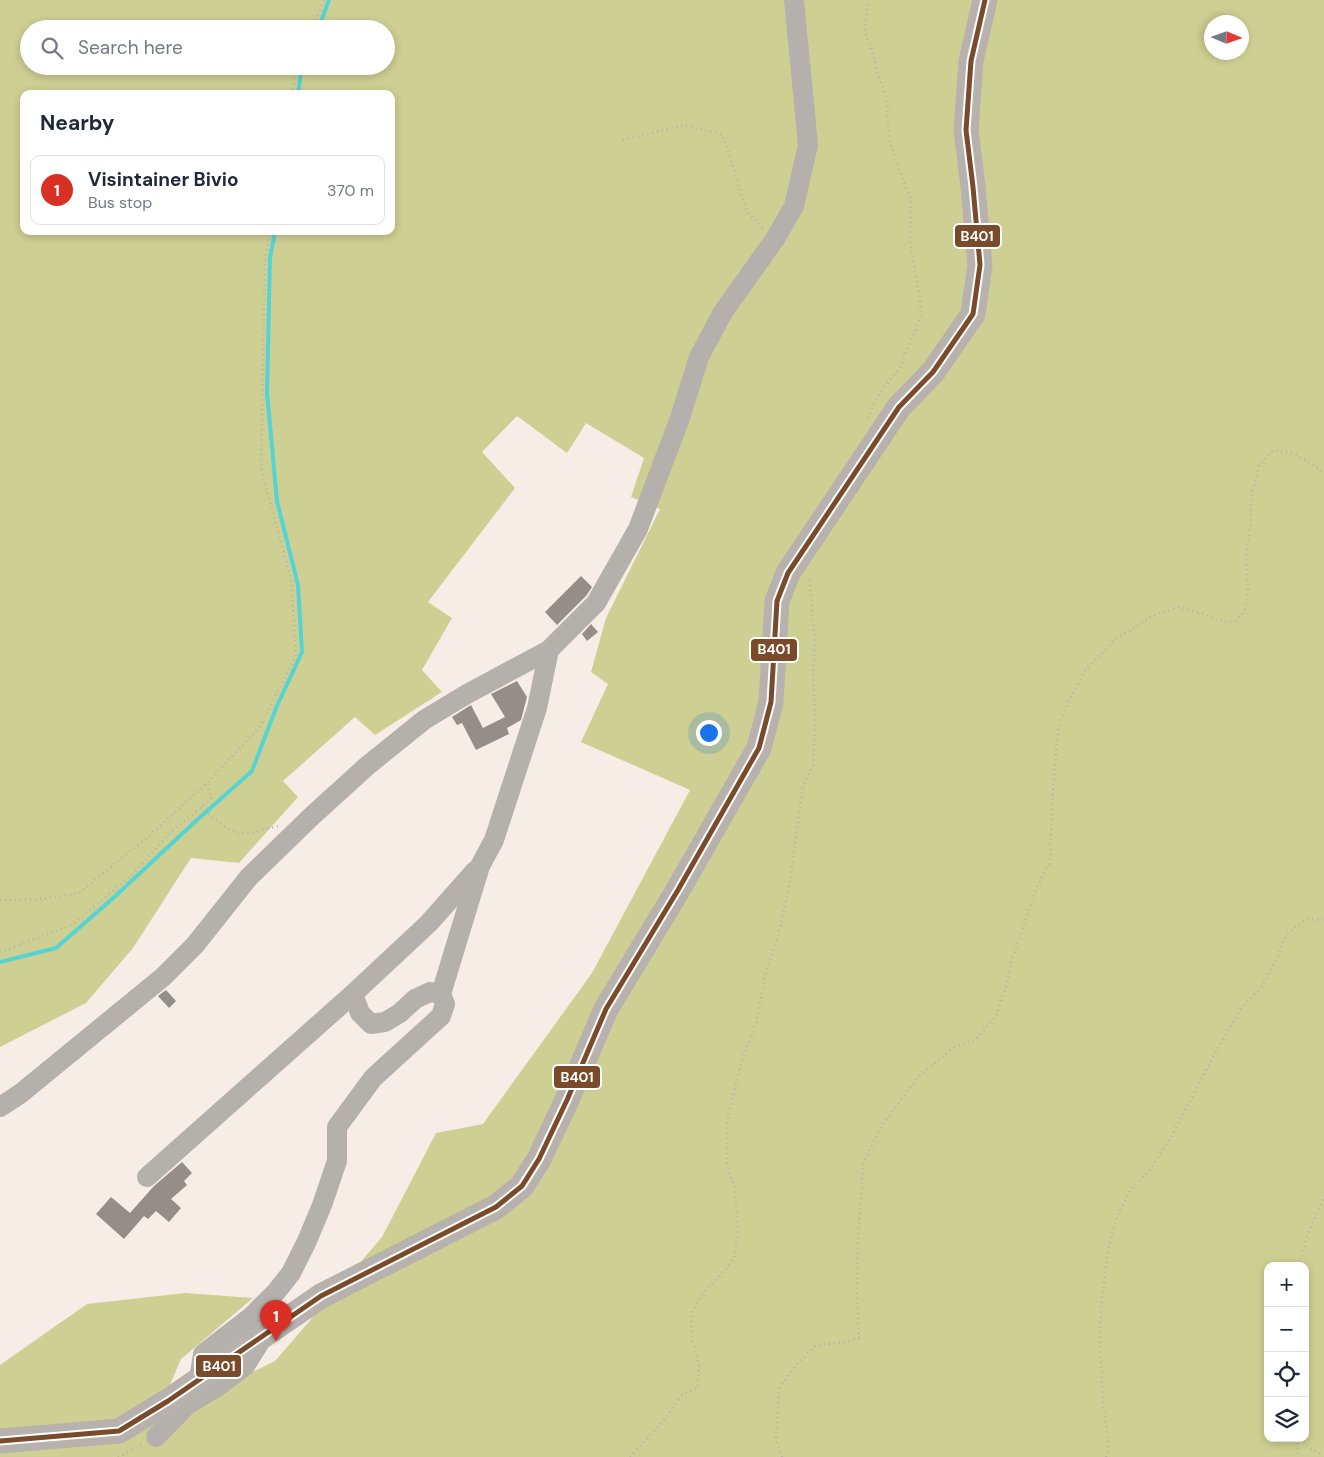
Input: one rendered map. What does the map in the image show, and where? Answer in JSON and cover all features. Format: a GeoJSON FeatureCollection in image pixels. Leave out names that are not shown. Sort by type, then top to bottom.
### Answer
{"type":"FeatureCollection","features":[{"type":"Feature","properties":{"kind":"main road"},"geometry":{"type":"LineString","coordinates":[[0,1441],[119,1432],[199,1380],[321,1296],[496,1207],[522,1186],[539,1159],[606,1009],[678,890],[759,748],[771,702],[777,601],[788,573],[899,407],[933,372],[973,314],[980,265],[966,130],[971,61],[985,0]]}},
{"type":"Feature","properties":{"kind":"street"},"geometry":{"type":"LineString","coordinates":[[0,1107],[20,1094],[163,977],[195,944],[249,877],[395,742],[424,720],[467,694],[549,650],[596,603],[638,529],[680,418],[699,357],[723,312],[775,239],[794,206],[808,145],[793,7],[794,0]]}},
{"type":"Feature","properties":{"kind":"street"},"geometry":{"type":"LineString","coordinates":[[199,1380],[203,1354],[251,1317],[276,1292],[291,1272],[318,1214],[336,1161],[337,1127],[373,1078],[442,1016],[444,1004],[441,994],[480,866],[494,840],[537,708],[549,650]]}},
{"type":"Feature","properties":{"kind":"street"},"geometry":{"type":"LineString","coordinates":[[147,1177],[429,924],[480,866]]}},
{"type":"Feature","properties":{"kind":"street"},"geometry":{"type":"LineString","coordinates":[[353,994],[360,1013],[370,1024],[385,1022],[400,1013],[415,999],[430,992],[441,994]]}},
{"type":"Feature","properties":{"kind":"street"},"geometry":{"type":"LineString","coordinates":[[156,1437],[187,1405],[217,1387],[245,1366],[264,1334]]}},
{"type":"Feature","properties":{"kind":"path"},"geometry":{"type":"LineString","coordinates":[[316,20],[324,0]]}},
{"type":"Feature","properties":{"kind":"path"},"geometry":{"type":"LineString","coordinates":[[866,420],[877,397],[900,367],[920,319],[921,304],[910,242],[911,201],[891,147],[887,100],[866,36],[868,0]]}},
{"type":"Feature","properties":{"kind":"path"},"geometry":{"type":"LineString","coordinates":[[293,90],[295,75]]}},
{"type":"Feature","properties":{"kind":"path"},"geometry":{"type":"LineString","coordinates":[[623,140],[685,125],[723,135],[747,212],[775,239]]}},
{"type":"Feature","properties":{"kind":"path"},"geometry":{"type":"LineString","coordinates":[[0,900],[42,899],[79,893],[150,835],[206,784],[259,728],[296,656],[291,579],[261,469],[265,261],[269,235]]}},
{"type":"Feature","properties":{"kind":"path"},"geometry":{"type":"LineString","coordinates":[[782,1457],[776,1440],[779,1388],[797,1364],[816,1346],[847,1342],[859,1338],[857,1293],[858,1241],[863,1163],[883,1124],[918,1078],[954,1047],[976,1039],[996,1016],[1006,986],[1012,959],[1033,899],[1050,862],[1053,787],[1058,731],[1067,704],[1088,668],[1115,640],[1152,616],[1179,607],[1204,614],[1218,621],[1234,622],[1244,612],[1248,591],[1246,554],[1251,524],[1251,498],[1259,465],[1274,450],[1288,451],[1308,460],[1324,473]]}},
{"type":"Feature","properties":{"kind":"path"},"geometry":{"type":"LineString","coordinates":[[630,1457],[665,1419],[682,1395],[698,1387],[699,1365],[692,1338],[691,1314],[701,1295],[734,1258],[738,1233],[735,1189],[727,1165],[727,1121],[740,1067],[756,1023],[767,968],[778,937],[790,882],[803,786],[813,765],[815,639],[808,576]]}},
{"type":"Feature","properties":{"kind":"path"},"geometry":{"type":"LineString","coordinates":[[0,952],[72,925],[132,875],[168,835],[212,798],[206,784]]}},
{"type":"Feature","properties":{"kind":"path"},"geometry":{"type":"LineString","coordinates":[[201,807],[212,818],[240,834],[266,830],[284,824]]}},
{"type":"Feature","properties":{"kind":"path"},"geometry":{"type":"LineString","coordinates":[[1106,1457],[1108,1439],[1103,1403],[1100,1346],[1101,1307],[1108,1250],[1117,1217],[1130,1190],[1149,1171],[1170,1139],[1220,1044],[1241,1009],[1262,986],[1278,957],[1286,935],[1306,919],[1324,920]]}},
{"type":"Feature","properties":{"kind":"path"},"geometry":{"type":"LineString","coordinates":[[1300,1262],[1308,1233],[1324,1198]]}},
{"type":"Feature","properties":{"kind":"path"},"geometry":{"type":"LineString","coordinates":[[118,1457],[156,1437]]}},
{"type":"Feature","properties":{"kind":"path"},"geometry":{"type":"LineString","coordinates":[[1297,1442],[1299,1457]]}},
{"type":"Feature","properties":{"kind":"path"},"geometry":{"type":"LineString","coordinates":[[1304,1442],[1308,1447],[1321,1454],[1324,1453]]}},
{"type":"Feature","properties":{"kind":"green space"},"geometry":{"type":"Polygon","coordinates":[[[0,0],[981,0],[970,312],[784,571],[755,746],[519,1183],[346,1279],[382,1237],[436,1133],[483,1124],[592,973],[690,790],[581,742],[608,684],[591,672],[606,618],[660,509],[631,497],[644,458],[586,423],[567,453],[517,416],[482,452],[515,488],[428,602],[452,618],[422,670],[442,692],[375,735],[355,717],[283,781],[298,797],[239,863],[191,858],[133,948],[86,1003],[0,1047],[0,0]]]}},
{"type":"Feature","properties":{"kind":"green space"},"geometry":{"type":"Polygon","coordinates":[[[989,0],[1324,0],[1324,1457],[0,1457],[0,1449],[155,1419],[275,1361],[332,1295],[498,1210],[609,1011],[762,749],[791,575],[977,315],[970,129],[989,0]]]}},
{"type":"Feature","properties":{"kind":"green space"},"geometry":{"type":"Polygon","coordinates":[[[185,1293],[253,1298],[181,1359],[166,1394],[117,1425],[0,1434],[0,1365],[87,1304],[185,1293]]]}},
{"type":"Feature","properties":{"kind":"building"},"geometry":{"type":"Polygon","coordinates":[[[581,576],[592,587],[586,596],[557,625],[545,612],[581,576]]]}},
{"type":"Feature","properties":{"kind":"building"},"geometry":{"type":"Polygon","coordinates":[[[591,624],[598,632],[587,641],[582,634],[591,624]]]}},
{"type":"Feature","properties":{"kind":"building"},"geometry":{"type":"Polygon","coordinates":[[[517,681],[527,697],[521,720],[507,728],[509,734],[476,750],[462,723],[457,725],[452,717],[471,705],[483,728],[505,717],[491,694],[517,681]]]}},
{"type":"Feature","properties":{"kind":"building"},"geometry":{"type":"Polygon","coordinates":[[[166,990],[176,1001],[169,1008],[158,996],[166,990]]]}},
{"type":"Feature","properties":{"kind":"building"},"geometry":{"type":"Polygon","coordinates":[[[182,1162],[192,1173],[184,1181],[187,1185],[171,1199],[181,1208],[169,1222],[156,1211],[148,1219],[144,1216],[124,1239],[96,1214],[111,1197],[130,1213],[154,1186],[182,1162]]]}},
{"type":"Feature","properties":{"kind":"waterway"},"geometry":{"type":"LineString","coordinates":[[321,20],[329,0]]}},
{"type":"Feature","properties":{"kind":"waterway"},"geometry":{"type":"LineString","coordinates":[[299,90],[301,75]]}},
{"type":"Feature","properties":{"kind":"waterway"},"geometry":{"type":"LineString","coordinates":[[0,962],[56,948],[252,771],[276,708],[302,652],[298,585],[277,501],[267,393],[270,258],[274,235]]}},
{"type":"Feature","properties":{"kind":"transit line","name":"B401"},"geometry":{"type":"LineString","coordinates":[[0,1441],[119,1431],[168,1401],[321,1296],[496,1207],[522,1186],[539,1159],[567,1100],[606,1009],[678,890],[759,748],[771,702],[777,601],[788,573],[899,407],[933,372],[973,314],[980,265],[966,130],[971,61],[985,0]]}},
{"type":"Feature","properties":{"kind":"place","name":"Visintainer Bivio"},"geometry":{"type":"Point","coordinates":[276,1341]}}]}
